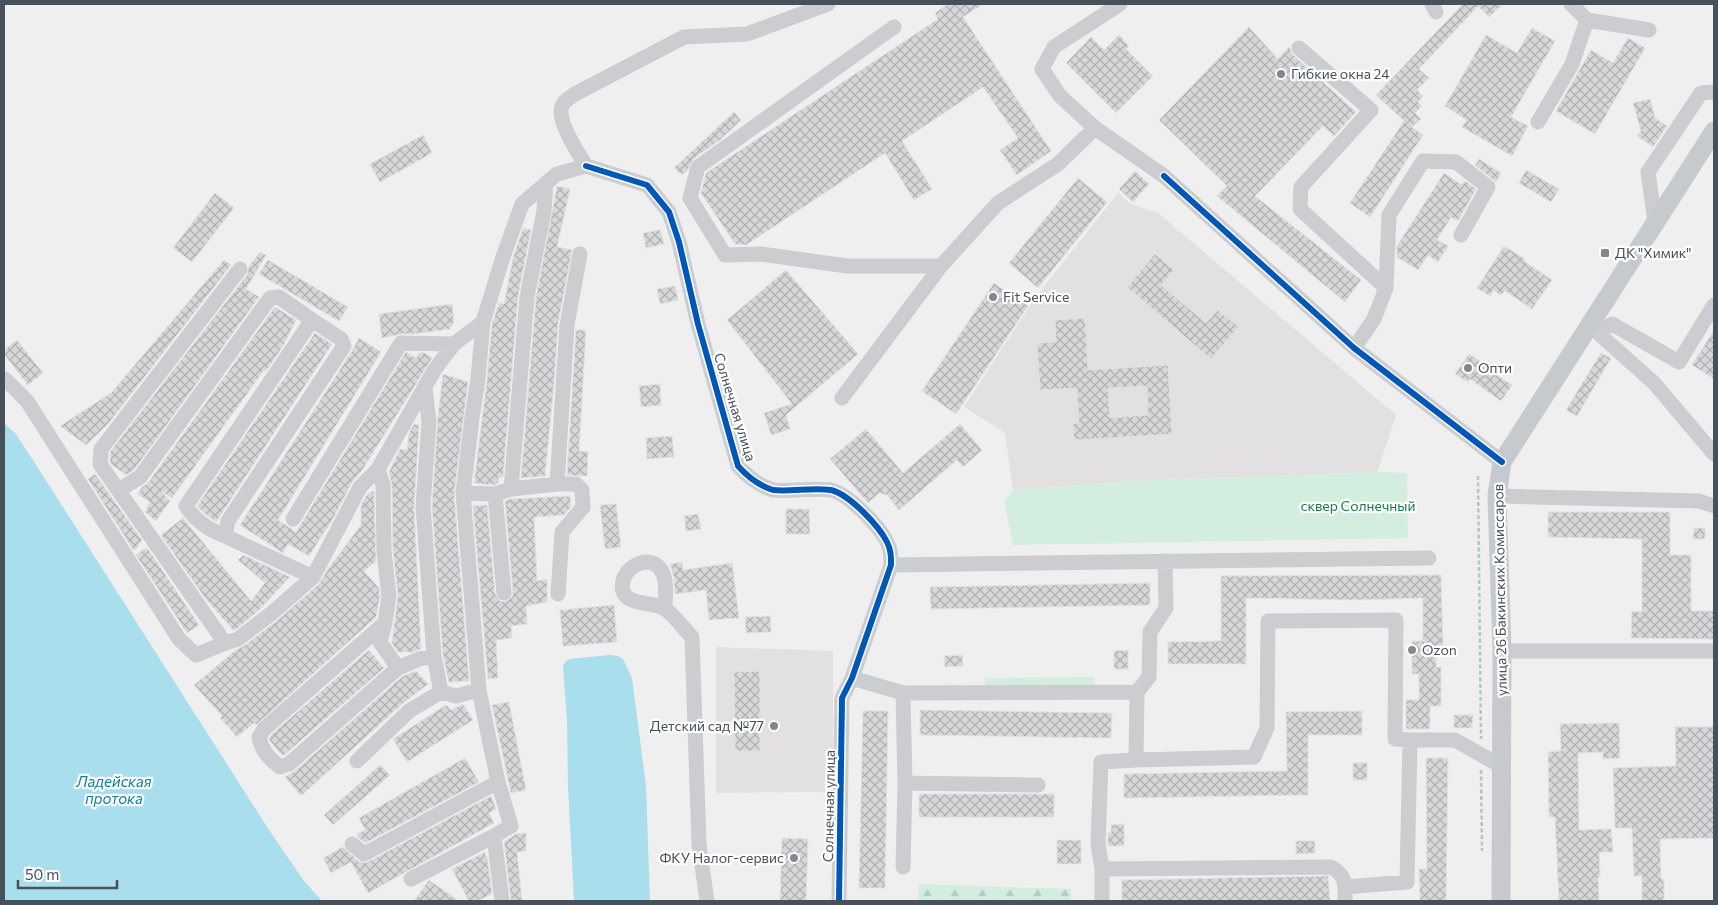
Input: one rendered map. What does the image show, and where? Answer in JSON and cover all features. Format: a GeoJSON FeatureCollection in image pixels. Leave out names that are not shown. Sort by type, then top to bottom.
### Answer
{"type":"FeatureCollection","features":[{"type":"Feature","properties":{"kind":"main road","name":"улица 26 Бакинских Комиссаров"},"geometry":{"type":"LineString","coordinates":[[1501,901],[1502,650],[1497,496],[1502,462],[1593,330],[1655,222],[1713,137]]}},
{"type":"Feature","properties":{"kind":"street"},"geometry":{"type":"LineString","coordinates":[[411,879],[511,826],[498,782],[479,690],[463,494],[478,379],[483,322],[522,204],[557,174],[586,166],[567,134],[560,114],[562,105],[575,94],[684,37],[747,34],[828,4]]}},
{"type":"Feature","properties":{"kind":"street"},"geometry":{"type":"LineString","coordinates":[[1120,4],[1054,47],[1042,69],[1060,96],[1095,128],[1164,176],[1354,348],[1502,462]]}},
{"type":"Feature","properties":{"kind":"street"},"geometry":{"type":"LineString","coordinates":[[1571,4],[1587,20],[1649,30]]}},
{"type":"Feature","properties":{"kind":"street"},"geometry":{"type":"LineString","coordinates":[[1538,122],[1572,64],[1587,20]]}},
{"type":"Feature","properties":{"kind":"street"},"geometry":{"type":"LineString","coordinates":[[894,27],[698,167],[690,198],[725,255],[761,254],[847,266],[941,266]]}},
{"type":"Feature","properties":{"kind":"street"},"geometry":{"type":"LineString","coordinates":[[1299,48],[1371,110],[1301,187],[1300,209],[1386,288]]}},
{"type":"Feature","properties":{"kind":"street"},"geometry":{"type":"LineString","coordinates":[[1655,222],[1648,172],[1701,93],[1714,92]]}},
{"type":"Feature","properties":{"kind":"street"},"geometry":{"type":"LineString","coordinates":[[842,398],[941,266],[998,203],[1058,164],[1095,128]]}},
{"type":"Feature","properties":{"kind":"street"},"geometry":{"type":"LineString","coordinates":[[1354,348],[1374,319],[1386,288],[1389,215],[1423,161],[1456,162],[1488,187],[1461,235]]}},
{"type":"Feature","properties":{"kind":"street","name":"Солнечная улица"},"geometry":{"type":"LineString","coordinates":[[586,166],[647,184],[669,212],[679,242],[698,324],[738,466],[744,473],[765,488],[773,490],[820,489],[840,493],[862,511],[882,533],[891,552],[891,565],[852,678],[842,698],[839,901]]}},
{"type":"Feature","properties":{"kind":"street"},"geometry":{"type":"LineString","coordinates":[[511,489],[527,297],[544,211],[546,183]]}},
{"type":"Feature","properties":{"kind":"street"},"geometry":{"type":"LineString","coordinates":[[556,484],[567,325],[580,254]]}},
{"type":"Feature","properties":{"kind":"street"},"geometry":{"type":"LineString","coordinates":[[225,642],[100,464],[101,449],[240,269]]}},
{"type":"Feature","properties":{"kind":"street"},"geometry":{"type":"LineString","coordinates":[[118,490],[140,477],[270,298],[279,297],[341,339],[344,346],[228,521],[225,536]]}},
{"type":"Feature","properties":{"kind":"street"},"geometry":{"type":"LineString","coordinates":[[1593,330],[1612,324],[1679,362],[1714,306]]}},
{"type":"Feature","properties":{"kind":"street"},"geometry":{"type":"LineString","coordinates":[[312,320],[186,506],[192,516],[212,531],[313,576]]}},
{"type":"Feature","properties":{"kind":"street"},"geometry":{"type":"LineString","coordinates":[[5,379],[27,401],[179,639],[196,655],[225,642],[238,640],[272,613],[313,576],[360,487],[378,469],[435,369],[454,344],[483,322]]}},
{"type":"Feature","properties":{"kind":"street"},"geometry":{"type":"LineString","coordinates":[[1593,330],[1654,383],[1714,454]]}},
{"type":"Feature","properties":{"kind":"street"},"geometry":{"type":"LineString","coordinates":[[293,519],[401,343],[454,344]]}},
{"type":"Feature","properties":{"kind":"street"},"geometry":{"type":"LineString","coordinates":[[425,386],[429,422],[424,506],[434,656],[441,692]]}},
{"type":"Feature","properties":{"kind":"street"},"geometry":{"type":"LineString","coordinates":[[378,469],[383,485],[384,551],[389,596],[380,642],[398,668]]}},
{"type":"Feature","properties":{"kind":"street"},"geometry":{"type":"LineString","coordinates":[[463,494],[495,494],[511,489],[556,484],[576,484],[582,490],[583,507],[562,532],[558,594]]}},
{"type":"Feature","properties":{"kind":"street"},"geometry":{"type":"LineString","coordinates":[[495,494],[504,592]]}},
{"type":"Feature","properties":{"kind":"street"},"geometry":{"type":"LineString","coordinates":[[1497,496],[1699,501],[1714,506]]}},
{"type":"Feature","properties":{"kind":"street"},"geometry":{"type":"LineString","coordinates":[[891,565],[1428,558]]}},
{"type":"Feature","properties":{"kind":"street"},"geometry":{"type":"LineString","coordinates":[[1136,760],[1137,692],[1149,677],[1150,632],[1166,608],[1165,561]]}},
{"type":"Feature","properties":{"kind":"street"},"geometry":{"type":"LineString","coordinates":[[665,608],[692,637],[699,844],[707,901]]}},
{"type":"Feature","properties":{"kind":"street"},"geometry":{"type":"LineString","coordinates":[[1102,901],[1102,869],[1098,844],[1101,762],[1254,757],[1267,728],[1268,621],[1396,620],[1395,739],[1455,740],[1501,766]]}},
{"type":"Feature","properties":{"kind":"street"},"geometry":{"type":"LineString","coordinates":[[385,623],[264,729],[259,737],[260,746],[271,761],[280,767],[289,764],[398,668],[419,659],[434,656]]}},
{"type":"Feature","properties":{"kind":"street"},"geometry":{"type":"LineString","coordinates":[[1502,650],[1714,651]]}},
{"type":"Feature","properties":{"kind":"street"},"geometry":{"type":"LineString","coordinates":[[852,678],[903,693],[1137,692]]}},
{"type":"Feature","properties":{"kind":"street"},"geometry":{"type":"LineString","coordinates":[[357,761],[409,711],[441,692],[456,696],[479,690]]}},
{"type":"Feature","properties":{"kind":"street"},"geometry":{"type":"LineString","coordinates":[[903,693],[906,783],[903,867]]}},
{"type":"Feature","properties":{"kind":"street"},"geometry":{"type":"LineString","coordinates":[[1102,869],[1330,868],[1337,871],[1344,878],[1345,894],[1407,882],[1410,740]]}},
{"type":"Feature","properties":{"kind":"street"},"geometry":{"type":"LineString","coordinates":[[352,844],[364,854],[498,782]]}},
{"type":"Feature","properties":{"kind":"street"},"geometry":{"type":"LineString","coordinates":[[906,783],[1038,785]]}},
{"type":"Feature","properties":{"kind":"street"},"geometry":{"type":"LineString","coordinates":[[494,836],[502,901]]}},
{"type":"Feature","properties":{"kind":"path"},"geometry":{"type":"LineString","coordinates":[[1478,476],[1482,851]]}},
{"type":"Feature","properties":{"kind":"shaded area"},"geometry":{"type":"Polygon","coordinates":[[[1118,193],[1131,204],[1158,213],[1396,415],[1377,472],[1130,481],[1013,490],[1005,433],[964,407],[1035,298],[1118,193]]]}},
{"type":"Feature","properties":{"kind":"shaded area","name":"Детский сад №77"},"geometry":{"type":"Polygon","coordinates":[[[716,647],[833,651],[833,792],[716,793],[716,647]]]}},
{"type":"Feature","properties":{"kind":"green space","name":"сквер Солнечный"},"geometry":{"type":"Polygon","coordinates":[[[1377,472],[1407,473],[1408,538],[1013,545],[1004,502],[1013,490],[1130,481],[1377,472]]]}},
{"type":"Feature","properties":{"kind":"green space"},"geometry":{"type":"Polygon","coordinates":[[[1094,677],[1094,687],[985,688],[985,678],[1094,677]]]}},
{"type":"Feature","properties":{"kind":"green space"},"geometry":{"type":"Polygon","coordinates":[[[919,884],[1071,889],[1071,901],[918,901],[919,884]]]}},
{"type":"Feature","properties":{"kind":"water","name":"Ладейская протока"},"geometry":{"type":"Polygon","coordinates":[[[4,423],[15,433],[31,457],[269,830],[304,881],[322,901],[4,901],[4,423]]]}},
{"type":"Feature","properties":{"kind":"water"},"geometry":{"type":"Polygon","coordinates":[[[609,655],[618,656],[623,659],[632,678],[646,786],[650,901],[574,901],[563,667],[565,662],[570,659],[609,655]]]}},
{"type":"Feature","properties":{"kind":"building"},"geometry":{"type":"Polygon","coordinates":[[[948,4],[983,4],[963,17],[1051,151],[1017,175],[1000,150],[1018,138],[983,87],[902,141],[932,189],[914,200],[885,153],[746,245],[735,244],[701,193],[706,173],[938,19],[935,13],[948,4]]]}},
{"type":"Feature","properties":{"kind":"building"},"geometry":{"type":"Polygon","coordinates":[[[1463,4],[1503,4],[1489,17],[1478,6],[1419,69],[1429,78],[1417,90],[1423,96],[1418,102],[1422,106],[1415,113],[1421,119],[1412,127],[1423,135],[1370,217],[1350,203],[1404,121],[1376,95],[1463,4]]]}},
{"type":"Feature","properties":{"kind":"building"},"geometry":{"type":"Polygon","coordinates":[[[1249,27],[1278,59],[1289,47],[1293,55],[1356,112],[1334,136],[1323,126],[1255,196],[1361,280],[1345,302],[1217,196],[1227,186],[1159,120],[1249,27]]]}},
{"type":"Feature","properties":{"kind":"building"},"geometry":{"type":"Polygon","coordinates":[[[1532,28],[1555,41],[1511,117],[1528,126],[1512,156],[1462,127],[1467,120],[1445,106],[1486,35],[1517,53],[1532,28]]]}},
{"type":"Feature","properties":{"kind":"building"},"geometry":{"type":"Polygon","coordinates":[[[1119,35],[1129,46],[1126,49],[1153,76],[1116,113],[1066,63],[1091,37],[1104,50],[1119,35]]]}},
{"type":"Feature","properties":{"kind":"building"},"geometry":{"type":"Polygon","coordinates":[[[1628,38],[1645,48],[1595,134],[1556,111],[1591,50],[1613,63],[1628,38]]]}},
{"type":"Feature","properties":{"kind":"building"},"geometry":{"type":"Polygon","coordinates":[[[1650,99],[1655,118],[1667,126],[1653,147],[1637,136],[1641,131],[1633,103],[1650,99]]]}},
{"type":"Feature","properties":{"kind":"building"},"geometry":{"type":"Polygon","coordinates":[[[734,112],[741,120],[720,140],[693,159],[688,170],[682,175],[674,168],[734,112]]]}},
{"type":"Feature","properties":{"kind":"building"},"geometry":{"type":"Polygon","coordinates":[[[423,135],[432,153],[380,182],[370,164],[423,135]]]}},
{"type":"Feature","properties":{"kind":"building"},"geometry":{"type":"Polygon","coordinates":[[[1479,159],[1501,173],[1496,182],[1475,165],[1479,159]]]}},
{"type":"Feature","properties":{"kind":"building"},"geometry":{"type":"Polygon","coordinates":[[[1526,170],[1559,189],[1551,202],[1519,183],[1526,170]]]}},
{"type":"Feature","properties":{"kind":"building"},"geometry":{"type":"Polygon","coordinates":[[[1135,171],[1149,184],[1133,202],[1119,189],[1135,171]]]}},
{"type":"Feature","properties":{"kind":"building"},"geometry":{"type":"Polygon","coordinates":[[[1444,173],[1462,185],[1465,181],[1476,189],[1458,221],[1451,217],[1437,240],[1448,246],[1438,262],[1428,255],[1418,270],[1397,257],[1397,246],[1444,173]]]}},
{"type":"Feature","properties":{"kind":"building"},"geometry":{"type":"Polygon","coordinates":[[[1078,178],[1107,202],[1038,288],[1009,263],[1078,178]]]}},
{"type":"Feature","properties":{"kind":"building"},"geometry":{"type":"Polygon","coordinates":[[[557,186],[570,189],[557,247],[572,250],[558,324],[545,476],[521,478],[536,298],[557,186]]]}},
{"type":"Feature","properties":{"kind":"building"},"geometry":{"type":"Polygon","coordinates":[[[215,193],[234,208],[192,262],[173,248],[215,193]]]}},
{"type":"Feature","properties":{"kind":"building"},"geometry":{"type":"Polygon","coordinates":[[[523,228],[531,230],[518,296],[503,477],[499,477],[498,483],[494,485],[474,483],[492,324],[499,303],[504,304],[513,258],[523,228]]]}},
{"type":"Feature","properties":{"kind":"building"},"geometry":{"type":"Polygon","coordinates":[[[660,230],[664,244],[646,248],[643,233],[660,230]]]}},
{"type":"Feature","properties":{"kind":"building"},"geometry":{"type":"Polygon","coordinates":[[[1504,246],[1525,259],[1524,261],[1552,280],[1532,309],[1505,291],[1501,295],[1493,290],[1490,296],[1477,288],[1504,246]]]}},
{"type":"Feature","properties":{"kind":"building"},"geometry":{"type":"Polygon","coordinates":[[[260,252],[266,255],[246,289],[259,297],[134,470],[126,475],[111,464],[110,452],[247,275],[249,266],[260,252]]]}},
{"type":"Feature","properties":{"kind":"building"},"geometry":{"type":"Polygon","coordinates":[[[1155,254],[1174,270],[1161,285],[1206,323],[1218,310],[1238,327],[1211,359],[1127,287],[1155,254]]]}},
{"type":"Feature","properties":{"kind":"building"},"geometry":{"type":"Polygon","coordinates":[[[224,260],[231,265],[108,424],[86,445],[60,426],[111,393],[224,260]]]}},
{"type":"Feature","properties":{"kind":"building"},"geometry":{"type":"Polygon","coordinates":[[[268,260],[348,307],[339,321],[259,274],[268,260]]]}},
{"type":"Feature","properties":{"kind":"building"},"geometry":{"type":"Polygon","coordinates":[[[786,270],[858,354],[786,415],[790,429],[771,435],[764,413],[792,404],[727,320],[786,270]]]}},
{"type":"Feature","properties":{"kind":"building"},"geometry":{"type":"Polygon","coordinates":[[[994,283],[1028,306],[956,414],[922,391],[994,283]]]}},
{"type":"Feature","properties":{"kind":"building"},"geometry":{"type":"Polygon","coordinates":[[[675,286],[678,300],[660,304],[657,289],[675,286]]]}},
{"type":"Feature","properties":{"kind":"building"},"geometry":{"type":"Polygon","coordinates":[[[452,304],[454,322],[450,329],[382,338],[379,314],[452,304]]]}},
{"type":"Feature","properties":{"kind":"building"},"geometry":{"type":"Polygon","coordinates":[[[275,307],[296,320],[283,346],[172,498],[161,491],[170,501],[156,521],[145,512],[150,502],[138,494],[142,487],[148,483],[275,307]]]}},
{"type":"Feature","properties":{"kind":"building"},"geometry":{"type":"Polygon","coordinates":[[[1085,318],[1088,370],[1168,365],[1172,434],[1074,440],[1073,424],[1079,423],[1077,388],[1040,390],[1037,343],[1056,342],[1055,320],[1085,318]],[[1147,386],[1108,388],[1110,418],[1148,415],[1147,386]]]}},
{"type":"Feature","properties":{"kind":"building"},"geometry":{"type":"Polygon","coordinates":[[[576,330],[586,330],[579,451],[588,452],[587,476],[567,475],[576,330]]]}},
{"type":"Feature","properties":{"kind":"building"},"geometry":{"type":"Polygon","coordinates":[[[1714,330],[1714,379],[1692,365],[1714,330]]]}},
{"type":"Feature","properties":{"kind":"building"},"geometry":{"type":"Polygon","coordinates":[[[315,333],[332,344],[216,522],[197,506],[315,333]]]}},
{"type":"Feature","properties":{"kind":"building"},"geometry":{"type":"Polygon","coordinates":[[[359,338],[381,352],[278,520],[296,532],[406,352],[416,358],[419,353],[425,353],[432,358],[361,472],[352,482],[334,517],[309,556],[288,544],[283,553],[240,525],[359,338]]]}},
{"type":"Feature","properties":{"kind":"building"},"geometry":{"type":"Polygon","coordinates":[[[17,340],[43,373],[28,385],[4,354],[4,350],[17,340]]]}},
{"type":"Feature","properties":{"kind":"building"},"geometry":{"type":"Polygon","coordinates":[[[1601,353],[1611,358],[1577,416],[1566,410],[1601,353]]]}},
{"type":"Feature","properties":{"kind":"building"},"geometry":{"type":"Polygon","coordinates":[[[1469,354],[1481,362],[1480,364],[1512,385],[1501,401],[1470,379],[1468,382],[1455,374],[1469,354]]]}},
{"type":"Feature","properties":{"kind":"building"},"geometry":{"type":"Polygon","coordinates":[[[443,374],[468,382],[454,494],[469,681],[449,682],[443,655],[432,506],[443,374]]]}},
{"type":"Feature","properties":{"kind":"building"},"geometry":{"type":"Polygon","coordinates":[[[660,384],[661,405],[641,407],[639,386],[660,384]]]}},
{"type":"Feature","properties":{"kind":"building"},"geometry":{"type":"Polygon","coordinates":[[[414,424],[419,425],[414,507],[421,649],[412,652],[398,652],[392,643],[398,595],[393,550],[392,485],[389,472],[400,449],[407,450],[409,433],[414,424]]]}},
{"type":"Feature","properties":{"kind":"building"},"geometry":{"type":"Polygon","coordinates":[[[960,424],[982,450],[963,467],[957,460],[899,510],[887,495],[879,493],[868,503],[830,459],[866,429],[903,473],[960,424]]]}},
{"type":"Feature","properties":{"kind":"building"},"geometry":{"type":"Polygon","coordinates":[[[672,436],[674,457],[647,459],[646,438],[672,436]]]}},
{"type":"Feature","properties":{"kind":"building"},"geometry":{"type":"Polygon","coordinates":[[[95,474],[142,540],[134,551],[88,479],[95,474]]]}},
{"type":"Feature","properties":{"kind":"building"},"geometry":{"type":"Polygon","coordinates":[[[374,491],[376,561],[364,571],[379,588],[380,596],[376,617],[256,725],[254,723],[237,737],[220,718],[222,716],[194,685],[236,650],[278,620],[319,584],[361,525],[361,505],[368,493],[374,491]]]}},
{"type":"Feature","properties":{"kind":"building"},"geometry":{"type":"Polygon","coordinates":[[[570,496],[571,507],[564,515],[534,517],[537,581],[547,579],[547,602],[526,606],[527,624],[511,626],[512,638],[496,640],[498,678],[488,679],[473,506],[487,505],[495,594],[500,601],[505,602],[512,597],[513,592],[505,501],[510,499],[570,496]]]}},
{"type":"Feature","properties":{"kind":"building"},"geometry":{"type":"Polygon","coordinates":[[[616,504],[621,547],[605,549],[600,505],[616,504]]]}},
{"type":"Feature","properties":{"kind":"building"},"geometry":{"type":"Polygon","coordinates":[[[786,509],[809,509],[810,534],[786,534],[786,509]]]}},
{"type":"Feature","properties":{"kind":"building"},"geometry":{"type":"Polygon","coordinates":[[[1548,512],[1670,512],[1670,555],[1691,555],[1691,611],[1714,611],[1714,639],[1631,638],[1632,611],[1642,612],[1642,539],[1548,537],[1548,512]]]}},
{"type":"Feature","properties":{"kind":"building"},"geometry":{"type":"Polygon","coordinates":[[[698,514],[701,529],[686,531],[684,516],[698,514]]]}},
{"type":"Feature","properties":{"kind":"building"},"geometry":{"type":"Polygon","coordinates":[[[183,518],[251,601],[265,583],[238,560],[243,555],[290,577],[257,612],[234,631],[205,598],[161,535],[183,518]]]}},
{"type":"Feature","properties":{"kind":"building"},"geometry":{"type":"Polygon","coordinates":[[[1694,528],[1705,528],[1705,539],[1693,539],[1694,528]]]}},
{"type":"Feature","properties":{"kind":"building"},"geometry":{"type":"Polygon","coordinates":[[[144,549],[148,549],[199,625],[187,633],[136,555],[144,549]]]}},
{"type":"Feature","properties":{"kind":"building"},"geometry":{"type":"Polygon","coordinates":[[[682,562],[683,570],[732,563],[739,618],[709,620],[706,590],[675,594],[674,577],[670,564],[682,562]]]}},
{"type":"Feature","properties":{"kind":"building"},"geometry":{"type":"Polygon","coordinates":[[[1441,575],[1443,646],[1436,646],[1436,667],[1441,667],[1441,706],[1430,706],[1430,729],[1406,729],[1406,700],[1419,700],[1419,674],[1412,674],[1412,641],[1423,641],[1423,598],[1354,600],[1246,598],[1246,664],[1168,664],[1168,642],[1221,641],[1221,576],[1441,575]]]}},
{"type":"Feature","properties":{"kind":"building"},"geometry":{"type":"Polygon","coordinates":[[[1150,583],[1150,605],[931,609],[930,587],[1150,583]]]}},
{"type":"Feature","properties":{"kind":"building"},"geometry":{"type":"Polygon","coordinates":[[[614,605],[617,642],[563,646],[560,610],[614,605]]]}},
{"type":"Feature","properties":{"kind":"building"},"geometry":{"type":"Polygon","coordinates":[[[770,616],[771,632],[746,633],[745,617],[770,616]]]}},
{"type":"Feature","properties":{"kind":"building"},"geometry":{"type":"Polygon","coordinates":[[[369,650],[384,668],[283,756],[270,741],[271,735],[369,650]]]}},
{"type":"Feature","properties":{"kind":"building"},"geometry":{"type":"Polygon","coordinates":[[[1128,650],[1128,669],[1114,669],[1114,651],[1128,650]]]}},
{"type":"Feature","properties":{"kind":"building"},"geometry":{"type":"Polygon","coordinates":[[[962,655],[963,666],[945,667],[944,656],[962,655]]]}},
{"type":"Feature","properties":{"kind":"building"},"geometry":{"type":"Polygon","coordinates":[[[416,671],[428,684],[402,704],[301,796],[285,777],[295,771],[403,676],[416,671]]]}},
{"type":"Feature","properties":{"kind":"building"},"geometry":{"type":"Polygon","coordinates":[[[760,671],[760,751],[735,751],[734,672],[760,671]]]}},
{"type":"Feature","properties":{"kind":"building"},"geometry":{"type":"Polygon","coordinates":[[[509,702],[526,790],[511,793],[492,705],[509,702]]]}},
{"type":"Feature","properties":{"kind":"building"},"geometry":{"type":"Polygon","coordinates":[[[463,704],[473,720],[407,762],[393,739],[446,705],[451,710],[463,704]]]}},
{"type":"Feature","properties":{"kind":"building"},"geometry":{"type":"Polygon","coordinates":[[[920,710],[1112,713],[1111,738],[920,735],[920,710]]]}},
{"type":"Feature","properties":{"kind":"building"},"geometry":{"type":"Polygon","coordinates":[[[863,711],[888,711],[885,888],[859,888],[863,711]]]}},
{"type":"Feature","properties":{"kind":"building"},"geometry":{"type":"Polygon","coordinates":[[[1362,711],[1362,735],[1308,735],[1308,795],[1124,798],[1124,774],[1287,771],[1286,712],[1362,711]]]}},
{"type":"Feature","properties":{"kind":"building"},"geometry":{"type":"Polygon","coordinates":[[[1454,715],[1473,715],[1472,728],[1454,728],[1454,715]]]}},
{"type":"Feature","properties":{"kind":"building"},"geometry":{"type":"Polygon","coordinates":[[[1619,723],[1620,758],[1603,759],[1603,752],[1578,753],[1579,830],[1611,829],[1613,852],[1599,852],[1599,901],[1559,901],[1555,817],[1549,817],[1548,752],[1561,751],[1560,724],[1619,723]]]}},
{"type":"Feature","properties":{"kind":"building"},"geometry":{"type":"Polygon","coordinates":[[[1675,727],[1714,727],[1714,838],[1660,839],[1661,879],[1664,879],[1664,901],[1642,901],[1642,876],[1634,876],[1632,828],[1615,828],[1613,768],[1676,766],[1675,727]]]}},
{"type":"Feature","properties":{"kind":"building"},"geometry":{"type":"Polygon","coordinates":[[[465,758],[479,782],[365,843],[358,837],[357,834],[365,830],[359,818],[465,758]]]}},
{"type":"Feature","properties":{"kind":"building"},"geometry":{"type":"Polygon","coordinates":[[[1426,758],[1448,758],[1446,901],[1420,901],[1419,869],[1427,869],[1426,758]]]}},
{"type":"Feature","properties":{"kind":"building"},"geometry":{"type":"Polygon","coordinates":[[[1353,763],[1367,763],[1367,780],[1353,780],[1353,763]]]}},
{"type":"Feature","properties":{"kind":"building"},"geometry":{"type":"Polygon","coordinates":[[[380,765],[390,775],[333,825],[324,815],[380,765]]]}},
{"type":"Feature","properties":{"kind":"building"},"geometry":{"type":"Polygon","coordinates":[[[919,794],[1054,794],[1054,817],[919,817],[919,794]]]}},
{"type":"Feature","properties":{"kind":"building"},"geometry":{"type":"Polygon","coordinates":[[[491,796],[496,809],[489,813],[494,823],[368,893],[351,862],[331,873],[323,858],[343,847],[358,861],[368,862],[491,796]]]}},
{"type":"Feature","properties":{"kind":"building"},"geometry":{"type":"Polygon","coordinates":[[[1124,824],[1124,846],[1108,846],[1108,833],[1111,833],[1111,825],[1124,824]]]}},
{"type":"Feature","properties":{"kind":"building"},"geometry":{"type":"Polygon","coordinates":[[[526,833],[526,851],[517,852],[522,901],[511,901],[504,842],[516,834],[526,833]]]}},
{"type":"Feature","properties":{"kind":"building","name":"ФКУ Налог-сервис"},"geometry":{"type":"Polygon","coordinates":[[[782,838],[808,839],[806,901],[780,901],[782,838]]]}},
{"type":"Feature","properties":{"kind":"building"},"geometry":{"type":"Polygon","coordinates":[[[1057,840],[1081,840],[1081,864],[1057,864],[1057,840]]]}},
{"type":"Feature","properties":{"kind":"building"},"geometry":{"type":"Polygon","coordinates":[[[1296,841],[1315,841],[1315,853],[1296,854],[1296,841]]]}},
{"type":"Feature","properties":{"kind":"building"},"geometry":{"type":"Polygon","coordinates":[[[485,852],[492,894],[477,901],[469,901],[452,869],[485,852]]]}},
{"type":"Feature","properties":{"kind":"building"},"geometry":{"type":"Polygon","coordinates":[[[1328,876],[1330,901],[1122,901],[1122,880],[1328,876]]]}},
{"type":"Feature","properties":{"kind":"building"},"geometry":{"type":"Polygon","coordinates":[[[429,880],[459,901],[414,901],[429,880]]]}},
{"type":"Feature","properties":{"kind":"cycle path"},"geometry":{"type":"LineString","coordinates":[[586,166],[647,185],[669,212],[679,242],[698,324],[738,466],[754,480],[773,490],[824,489],[838,493],[855,504],[871,520],[887,542],[891,556],[891,565],[852,678],[842,698],[839,901]]}},
{"type":"Feature","properties":{"kind":"cycle path"},"geometry":{"type":"LineString","coordinates":[[1164,176],[1354,348],[1502,462]]}},
{"type":"Feature","properties":{"kind":"place","name":"Гибкие окна 24"},"geometry":{"type":"Point","coordinates":[1281,74]}},
{"type":"Feature","properties":{"kind":"place","name":"ДК \"Химик\""},"geometry":{"type":"Point","coordinates":[1605,253]}},
{"type":"Feature","properties":{"kind":"place","name":"Fit Service"},"geometry":{"type":"Point","coordinates":[993,297]}},
{"type":"Feature","properties":{"kind":"place","name":"Опти"},"geometry":{"type":"Point","coordinates":[1468,368]}},
{"type":"Feature","properties":{"kind":"place","name":"Ozon"},"geometry":{"type":"Point","coordinates":[1412,650]}},
{"type":"Feature","properties":{"kind":"place","name":"Детский сад №77"},"geometry":{"type":"Point","coordinates":[774,726]}},
{"type":"Feature","properties":{"kind":"place","name":"ФКУ Налог-сервис"},"geometry":{"type":"Point","coordinates":[794,858]}}]}
